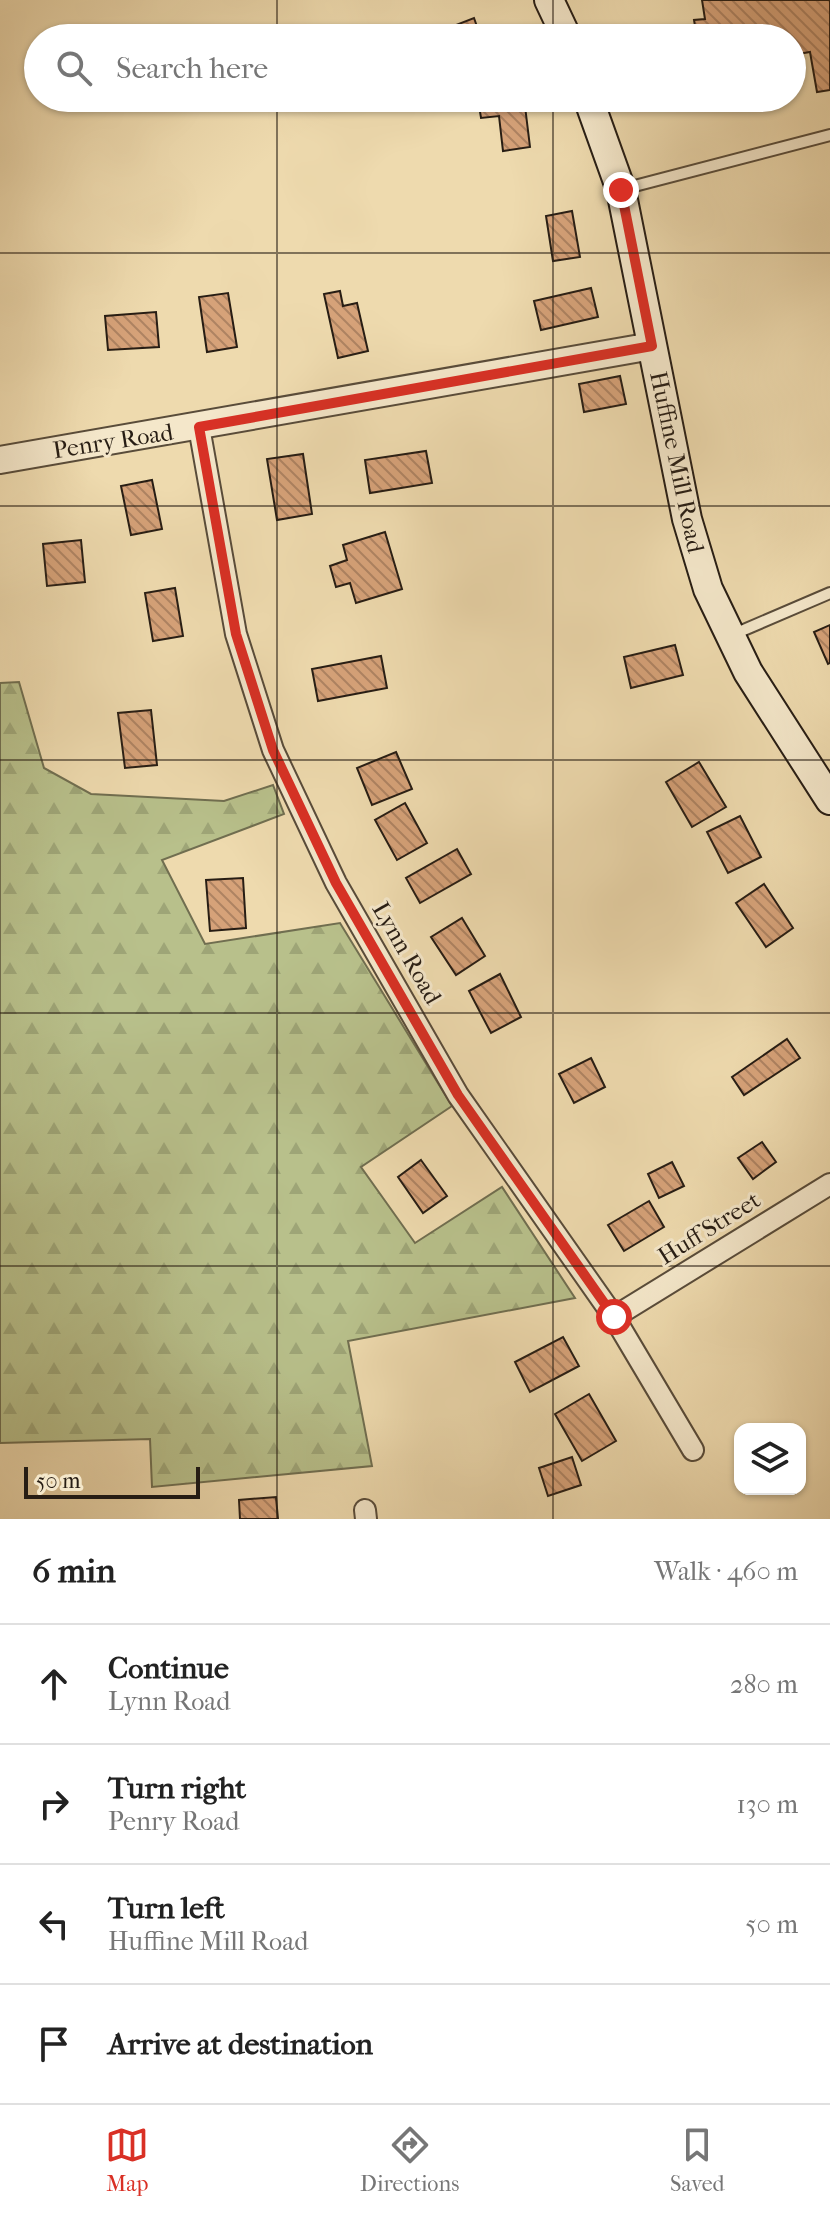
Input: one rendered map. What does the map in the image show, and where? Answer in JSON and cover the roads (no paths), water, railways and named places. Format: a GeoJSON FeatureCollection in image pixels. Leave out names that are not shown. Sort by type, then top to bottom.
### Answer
{"type":"FeatureCollection","features":[{"type":"Feature","properties":{"kind":"main road"},"geometry":{"type":"LineString","coordinates":[[549,0],[560,24]]}},
{"type":"Feature","properties":{"kind":"main road","name":"Huffine Mill Road"},"geometry":{"type":"LineString","coordinates":[[593,112],[621,190],[687,519],[708,589],[748,672],[830,800]]}},
{"type":"Feature","properties":{"kind":"street","name":"Penry Road"},"geometry":{"type":"LineString","coordinates":[[0,460],[652,346]]}},
{"type":"Feature","properties":{"kind":"street","name":"Lynn Road"},"geometry":{"type":"LineString","coordinates":[[199,427],[236,634],[273,750],[336,883],[458,1095],[614,1317],[693,1450]]}},
{"type":"Feature","properties":{"kind":"street","name":"Huff Street"},"geometry":{"type":"LineString","coordinates":[[614,1317],[830,1184]]}},
{"type":"Feature","properties":{"kind":"lane"},"geometry":{"type":"LineString","coordinates":[[621,190],[830,135]]}},
{"type":"Feature","properties":{"kind":"lane"},"geometry":{"type":"LineString","coordinates":[[731,635],[830,593]]}}]}
